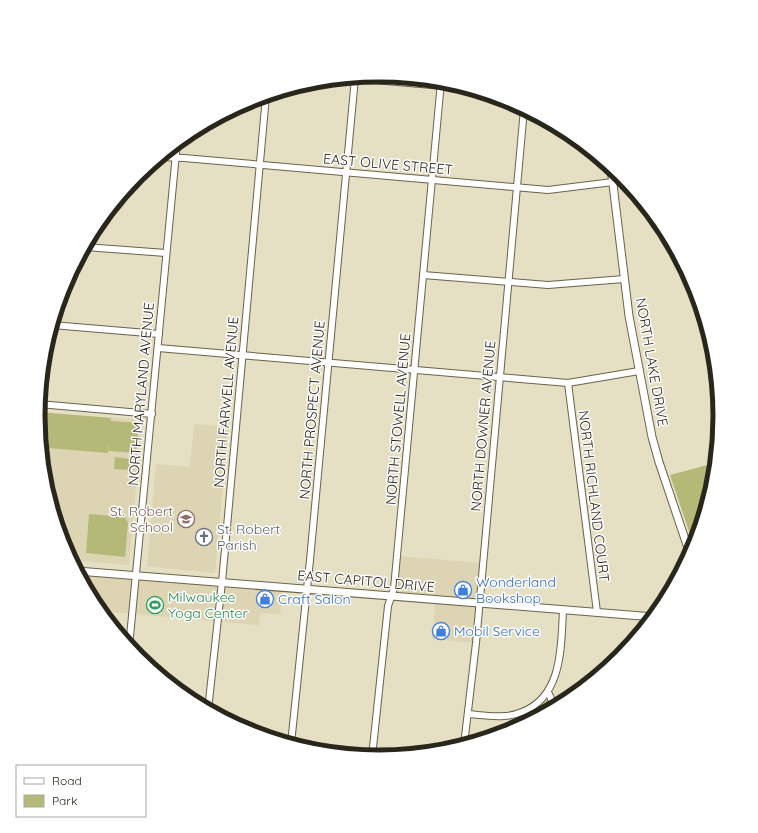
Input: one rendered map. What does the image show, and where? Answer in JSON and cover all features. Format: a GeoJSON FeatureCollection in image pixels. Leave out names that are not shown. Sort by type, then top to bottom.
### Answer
{"type":"FeatureCollection","features":[{"type":"Feature","properties":{"kind":"main road","name":"NORTH LAKE DRIVE"},"geometry":{"type":"LineString","coordinates":[[613,178],[629,316],[655,450],[687,546]]}},
{"type":"Feature","properties":{"kind":"main road","name":"EAST CAPITOL DRIVE"},"geometry":{"type":"LineString","coordinates":[[83,572],[597,612],[646,617]]}},
{"type":"Feature","properties":{"kind":"street","name":"NORTH PROSPECT AVENUE"},"geometry":{"type":"LineString","coordinates":[[292,739],[307,589],[354,83]]}},
{"type":"Feature","properties":{"kind":"street","name":"NORTH STOWELL AVENUE"},"geometry":{"type":"LineString","coordinates":[[373,750],[388,606],[390,596],[394,588],[441,88]]}},
{"type":"Feature","properties":{"kind":"street","name":"NORTH FARWELL AVENUE"},"geometry":{"type":"LineString","coordinates":[[209,704],[222,582],[265,103]]}},
{"type":"Feature","properties":{"kind":"street","name":"NORTH DOWNER AVENUE"},"geometry":{"type":"LineString","coordinates":[[465,739],[480,603],[523,115]]}},
{"type":"Feature","properties":{"kind":"street","name":"NORTH MARYLAND AVENUE"},"geometry":{"type":"LineString","coordinates":[[130,639],[176,152]]}},
{"type":"Feature","properties":{"kind":"street","name":"EAST OLIVE STREET"},"geometry":{"type":"LineString","coordinates":[[169,158],[548,190],[613,182]]}},
{"type":"Feature","properties":{"kind":"street"},"geometry":{"type":"LineString","coordinates":[[91,248],[166,254]]}},
{"type":"Feature","properties":{"kind":"street"},"geometry":{"type":"LineString","coordinates":[[423,275],[548,285],[624,279]]}},
{"type":"Feature","properties":{"kind":"street"},"geometry":{"type":"LineString","coordinates":[[58,325],[159,334]]}},
{"type":"Feature","properties":{"kind":"street"},"geometry":{"type":"LineString","coordinates":[[158,348],[568,383],[639,371]]}},
{"type":"Feature","properties":{"kind":"street","name":"NORTH RICHLAND COURT"},"geometry":{"type":"LineString","coordinates":[[568,383],[597,612]]}},
{"type":"Feature","properties":{"kind":"street"},"geometry":{"type":"LineString","coordinates":[[46,405],[152,414]]}},
{"type":"Feature","properties":{"kind":"street"},"geometry":{"type":"LineString","coordinates":[[468,714],[496,717],[525,711],[537,703],[548,692],[552,686],[559,662],[563,610]]}},
{"type":"Feature","properties":{"kind":"street"},"geometry":{"type":"LineString","coordinates":[[548,692],[553,702]]}},
{"type":"Feature","properties":{"kind":"street"},"geometry":{"type":"LineString","coordinates":[[525,711],[529,715]]}},
{"type":"Feature","properties":{"kind":"shaded area"},"geometry":{"type":"Polygon","coordinates":[[[45,413],[142,420],[129,565],[77,561],[63,524],[51,482],[46,438],[45,413]]]}},
{"type":"Feature","properties":{"kind":"shaded area","name":"St. Robert School"},"geometry":{"type":"Polygon","coordinates":[[[194,424],[228,427],[215,573],[147,566],[156,464],[190,467],[194,424]]]}},
{"type":"Feature","properties":{"kind":"shaded area"},"geometry":{"type":"Polygon","coordinates":[[[397,556],[483,563],[476,643],[432,639],[436,600],[390,596],[397,556]]]}},
{"type":"Feature","properties":{"kind":"shaded area"},"geometry":{"type":"Polygon","coordinates":[[[83,571],[283,587],[280,614],[260,613],[259,625],[108,612],[83,571]]]}},
{"type":"Feature","properties":{"kind":"green space"},"geometry":{"type":"Polygon","coordinates":[[[45,413],[111,418],[111,421],[139,423],[136,453],[109,451],[109,443],[108,453],[48,448],[47,453],[45,413]]]}},
{"type":"Feature","properties":{"kind":"green space"},"geometry":{"type":"Polygon","coordinates":[[[115,457],[130,459],[129,470],[114,469],[115,457]]]}},
{"type":"Feature","properties":{"kind":"green space"},"geometry":{"type":"Polygon","coordinates":[[[709,464],[702,503],[691,536],[670,475],[709,464]]]}},
{"type":"Feature","properties":{"kind":"green space"},"geometry":{"type":"Polygon","coordinates":[[[89,514],[125,517],[128,523],[125,557],[86,553],[89,514]]]}},
{"type":"Feature","properties":{"kind":"green space"},"geometry":{"type":"Polygon","coordinates":[[[545,700],[548,700],[549,704],[532,712],[545,700]]]}},
{"type":"Feature","properties":{"kind":"place","name":"St. Robert School"},"geometry":{"type":"Point","coordinates":[186,519]}},
{"type":"Feature","properties":{"kind":"place","name":"St. Robert Parish"},"geometry":{"type":"Point","coordinates":[204,537]}},
{"type":"Feature","properties":{"kind":"place","name":"Wonderland Bookshop"},"geometry":{"type":"Point","coordinates":[463,590]}},
{"type":"Feature","properties":{"kind":"place","name":"Craft Salon"},"geometry":{"type":"Point","coordinates":[265,599]}},
{"type":"Feature","properties":{"kind":"place","name":"Milwaukee Yoga Center"},"geometry":{"type":"Point","coordinates":[155,605]}},
{"type":"Feature","properties":{"kind":"place","name":"Mobil Service"},"geometry":{"type":"Point","coordinates":[441,631]}}]}
